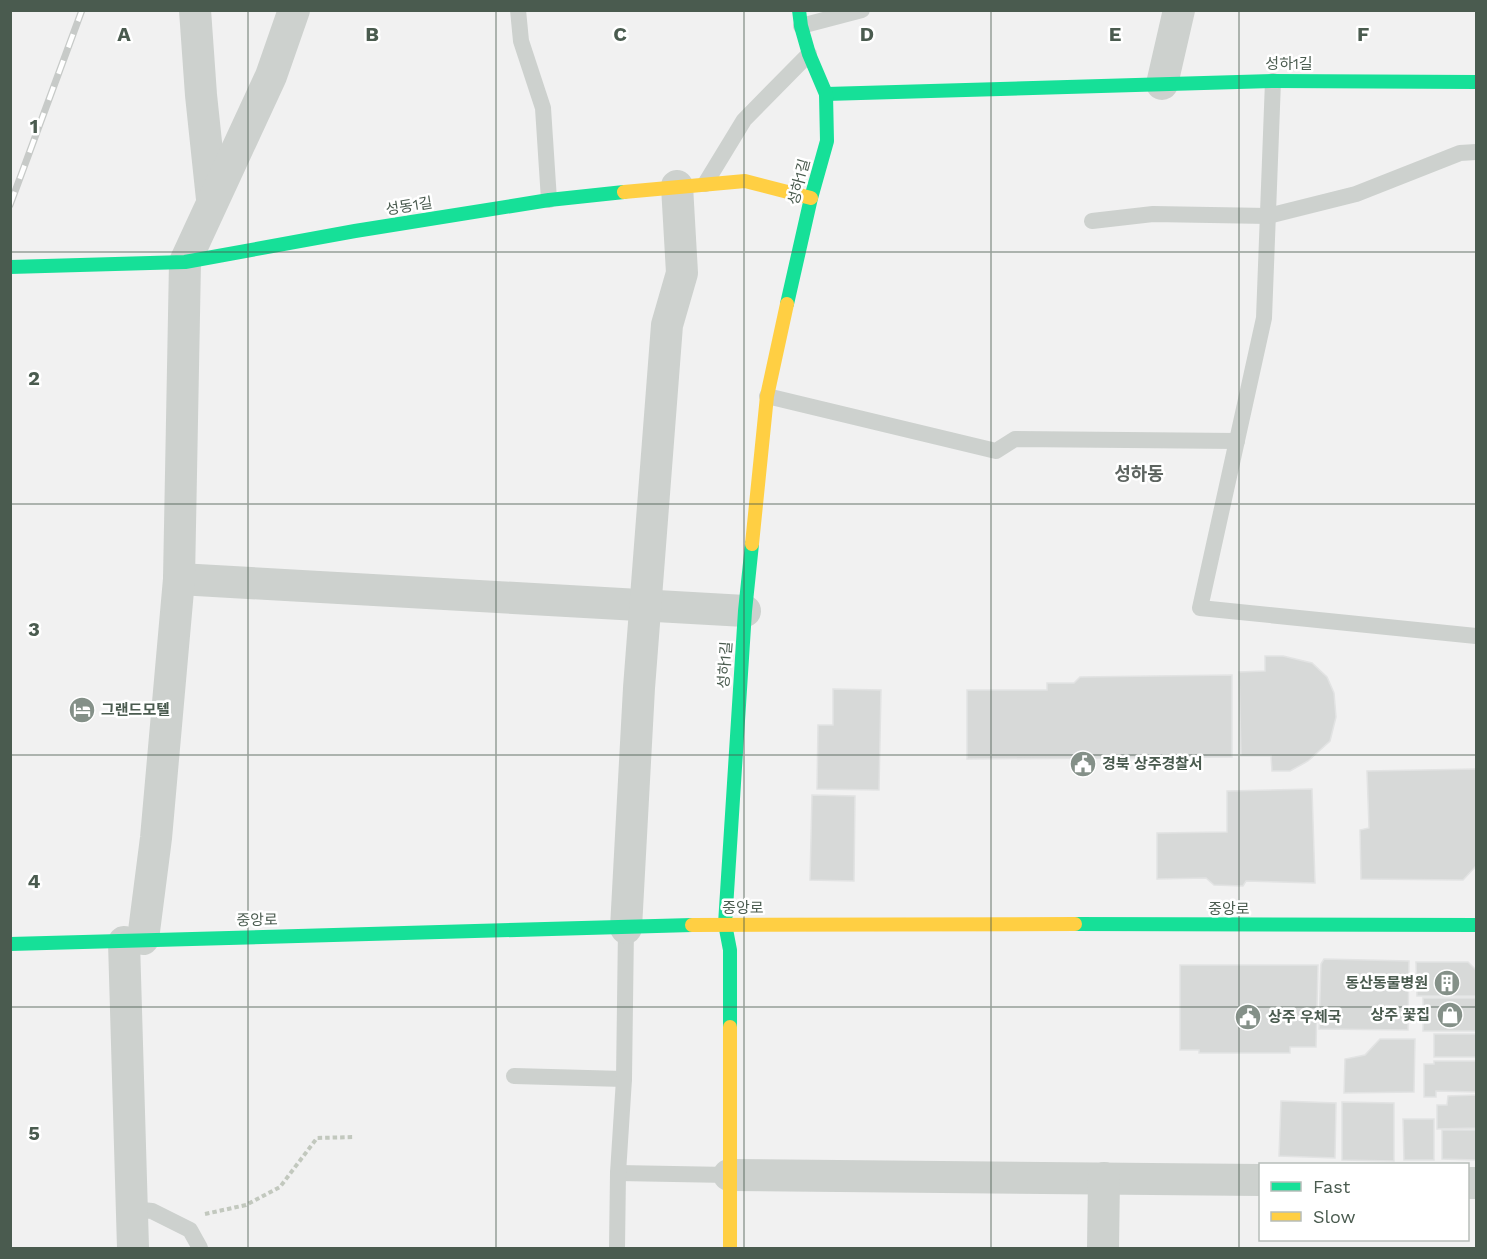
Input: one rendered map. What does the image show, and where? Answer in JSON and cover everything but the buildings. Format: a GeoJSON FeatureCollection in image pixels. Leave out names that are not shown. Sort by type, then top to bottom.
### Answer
{"type":"FeatureCollection","features":[{"type":"Feature","properties":{"kind":"street"},"geometry":{"type":"LineString","coordinates":[[195,10],[201,95],[213,200]]}},
{"type":"Feature","properties":{"kind":"street"},"geometry":{"type":"LineString","coordinates":[[133,1248],[133,941],[156,838],[179,579],[185,262],[271,76],[294,10]]}},
{"type":"Feature","properties":{"kind":"street"},"geometry":{"type":"LineString","coordinates":[[1162,84],[1179,10]]}},
{"type":"Feature","properties":{"kind":"street"},"geometry":{"type":"LineString","coordinates":[[800,18],[809,54],[826,94]]}},
{"type":"Feature","properties":{"kind":"street","name":"성하1길"},"geometry":{"type":"LineString","coordinates":[[730,1248],[730,950],[725,924],[744,611],[767,396],[811,198],[827,141],[826,94],[1273,81],[1476,82]]}},
{"type":"Feature","properties":{"kind":"street","name":"성동1길"},"geometry":{"type":"LineString","coordinates":[[10,267],[185,262],[356,231],[549,200],[691,185],[745,181],[811,198]]}},
{"type":"Feature","properties":{"kind":"street"},"geometry":{"type":"LineString","coordinates":[[626,928],[645,605],[667,325],[682,273],[691,185]]}},
{"type":"Feature","properties":{"kind":"street"},"geometry":{"type":"LineString","coordinates":[[179,579],[744,611]]}},
{"type":"Feature","properties":{"kind":"street","name":"중앙로"},"geometry":{"type":"LineString","coordinates":[[10,944],[725,924],[1476,925]]}},
{"type":"Feature","properties":{"kind":"street"},"geometry":{"type":"LineString","coordinates":[[729,1175],[1259,1180]]}},
{"type":"Feature","properties":{"kind":"street"},"geometry":{"type":"LineString","coordinates":[[1103,1248],[1104,1178]]}},
{"type":"Feature","properties":{"kind":"lane"},"geometry":{"type":"LineString","coordinates":[[518,10],[521,41],[543,108],[549,200]]}},
{"type":"Feature","properties":{"kind":"lane"},"geometry":{"type":"LineString","coordinates":[[800,18],[862,10]]}},
{"type":"Feature","properties":{"kind":"lane"},"geometry":{"type":"LineString","coordinates":[[691,185],[744,120],[809,54]]}},
{"type":"Feature","properties":{"kind":"lane"},"geometry":{"type":"LineString","coordinates":[[1273,81],[1264,318],[1200,608],[1476,636]]}},
{"type":"Feature","properties":{"kind":"lane"},"geometry":{"type":"LineString","coordinates":[[1092,221],[1153,214],[1268,216],[1356,194],[1460,153],[1476,152]]}},
{"type":"Feature","properties":{"kind":"lane"},"geometry":{"type":"LineString","coordinates":[[767,396],[996,451],[1015,439],[1237,441]]}},
{"type":"Feature","properties":{"kind":"lane"},"geometry":{"type":"LineString","coordinates":[[617,1248],[618,1173],[624,1079],[626,928]]}},
{"type":"Feature","properties":{"kind":"lane"},"geometry":{"type":"LineString","coordinates":[[513,1076],[624,1079]]}},
{"type":"Feature","properties":{"kind":"lane"},"geometry":{"type":"LineString","coordinates":[[618,1173],[729,1175]]}},
{"type":"Feature","properties":{"kind":"lane"},"geometry":{"type":"LineString","coordinates":[[132,1209],[152,1211],[190,1230],[200,1248]]}},
{"type":"Feature","properties":{"kind":"path"},"geometry":{"type":"LineString","coordinates":[[190,1230],[203,1215],[246,1204],[280,1187],[317,1138],[355,1137]]}},
{"type":"Feature","properties":{"kind":"railway"},"geometry":{"type":"LineString","coordinates":[[10,205],[82,10]]}},
{"type":"Feature","properties":{"kind":"traffic: fast"},"geometry":{"type":"LineString","coordinates":[[787,304],[811,198],[827,141],[826,94],[809,54],[799,10]]}},
{"type":"Feature","properties":{"kind":"traffic: fast"},"geometry":{"type":"LineString","coordinates":[[826,94],[1273,81],[1476,82]]}},
{"type":"Feature","properties":{"kind":"traffic: fast"},"geometry":{"type":"LineString","coordinates":[[10,267],[185,262],[355,231],[549,200],[624,192]]}},
{"type":"Feature","properties":{"kind":"traffic: fast"},"geometry":{"type":"LineString","coordinates":[[730,1027],[730,950],[725,924],[745,611],[752,544]]}},
{"type":"Feature","properties":{"kind":"traffic: fast"},"geometry":{"type":"LineString","coordinates":[[1075,924],[1476,925]]}},
{"type":"Feature","properties":{"kind":"traffic: fast"},"geometry":{"type":"LineString","coordinates":[[10,944],[692,925]]}},
{"type":"Feature","properties":{"kind":"traffic: slow"},"geometry":{"type":"LineString","coordinates":[[624,192],[745,181],[811,198]]}},
{"type":"Feature","properties":{"kind":"traffic: slow"},"geometry":{"type":"LineString","coordinates":[[752,544],[767,396],[787,304]]}},
{"type":"Feature","properties":{"kind":"traffic: slow"},"geometry":{"type":"LineString","coordinates":[[692,925],[1075,924]]}},
{"type":"Feature","properties":{"kind":"traffic: slow"},"geometry":{"type":"LineString","coordinates":[[730,1027],[730,1248]]}},
{"type":"Feature","properties":{"kind":"place","name":"그랜드모텔"},"geometry":{"type":"Point","coordinates":[82,710]}},
{"type":"Feature","properties":{"kind":"place","name":"경북 상주경찰서"},"geometry":{"type":"Point","coordinates":[1083,764]}},
{"type":"Feature","properties":{"kind":"place","name":"동산동물병원"},"geometry":{"type":"Point","coordinates":[1447,983]}},
{"type":"Feature","properties":{"kind":"place","name":"상주 꽃집"},"geometry":{"type":"Point","coordinates":[1450,1015]}},
{"type":"Feature","properties":{"kind":"place","name":"상주 우체국"},"geometry":{"type":"Point","coordinates":[1248,1017]}},
{"type":"Feature","properties":{"kind":"district","name":"성하동"},"geometry":{"type":"Point","coordinates":[1139,474]}}]}
